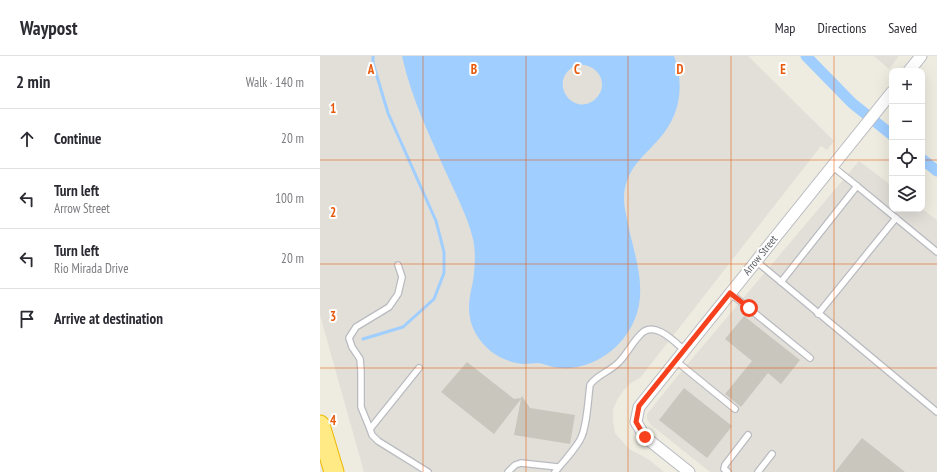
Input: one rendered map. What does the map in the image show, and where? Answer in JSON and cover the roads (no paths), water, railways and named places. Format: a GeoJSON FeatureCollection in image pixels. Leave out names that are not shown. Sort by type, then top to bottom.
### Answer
{"type":"FeatureCollection","features":[{"type":"Feature","properties":{"kind":"highway"},"geometry":{"type":"LineString","coordinates":[[320,425],[334,472]]}},
{"type":"Feature","properties":{"kind":"street"},"geometry":{"type":"LineString","coordinates":[[911,68],[921,56]]}},
{"type":"Feature","properties":{"kind":"street","name":"Arrow Street"},"geometry":{"type":"LineString","coordinates":[[689,472],[645,437],[636,422],[639,406],[889,96]]}},
{"type":"Feature","properties":{"kind":"lane"},"geometry":{"type":"LineString","coordinates":[[832,166],[937,252]]}},
{"type":"Feature","properties":{"kind":"lane"},"geometry":{"type":"LineString","coordinates":[[781,282],[857,186]]}},
{"type":"Feature","properties":{"kind":"lane"},"geometry":{"type":"LineString","coordinates":[[818,314],[896,218]]}},
{"type":"Feature","properties":{"kind":"lane"},"geometry":{"type":"LineString","coordinates":[[756,261],[937,412]]}},
{"type":"Feature","properties":{"kind":"lane"},"geometry":{"type":"LineString","coordinates":[[398,265],[402,277],[398,294],[389,307],[356,327],[349,338],[352,347],[360,359],[362,371],[361,407],[372,435],[378,441],[428,472]]}},
{"type":"Feature","properties":{"kind":"lane"},"geometry":{"type":"LineString","coordinates":[[730,293],[810,358]]}},
{"type":"Feature","properties":{"kind":"lane"},"geometry":{"type":"LineString","coordinates":[[508,472],[515,465],[521,463],[557,470],[581,439],[590,385],[593,381],[613,368],[620,361],[640,333],[651,329],[658,331],[670,338],[684,350]]}},
{"type":"Feature","properties":{"kind":"lane"},"geometry":{"type":"LineString","coordinates":[[676,361],[735,409]]}},
{"type":"Feature","properties":{"kind":"lane"},"geometry":{"type":"LineString","coordinates":[[370,429],[419,368]]}},
{"type":"Feature","properties":{"kind":"lane"},"geometry":{"type":"LineString","coordinates":[[728,472],[724,469],[725,466],[748,436]]}},
{"type":"Feature","properties":{"kind":"lane"},"geometry":{"type":"LineString","coordinates":[[758,472],[772,454]]}},
{"type":"Feature","properties":{"kind":"water"},"geometry":{"type":"Polygon","coordinates":[[[402,56],[674,56],[680,89],[676,110],[666,130],[633,169],[624,191],[625,209],[636,257],[640,283],[638,308],[629,331],[614,349],[605,356],[573,368],[558,368],[538,363],[523,364],[509,361],[496,355],[480,340],[473,328],[469,310],[475,262],[475,250],[471,231],[422,118],[402,56]],[[577,65],[568,71],[564,78],[563,86],[565,94],[570,100],[577,104],[584,104],[593,101],[601,91],[602,85],[600,75],[593,68],[577,65]]]}},
{"type":"Feature","properties":{"kind":"waterway"},"geometry":{"type":"LineString","coordinates":[[363,339],[403,327],[434,299],[444,273],[444,252],[436,221],[388,113],[373,63],[373,56]]}},
{"type":"Feature","properties":{"kind":"waterway"},"geometry":{"type":"LineString","coordinates":[[806,56],[852,103],[889,133]]}},
{"type":"Feature","properties":{"kind":"waterway"},"geometry":{"type":"LineString","coordinates":[[925,161],[937,171]]}}]}
